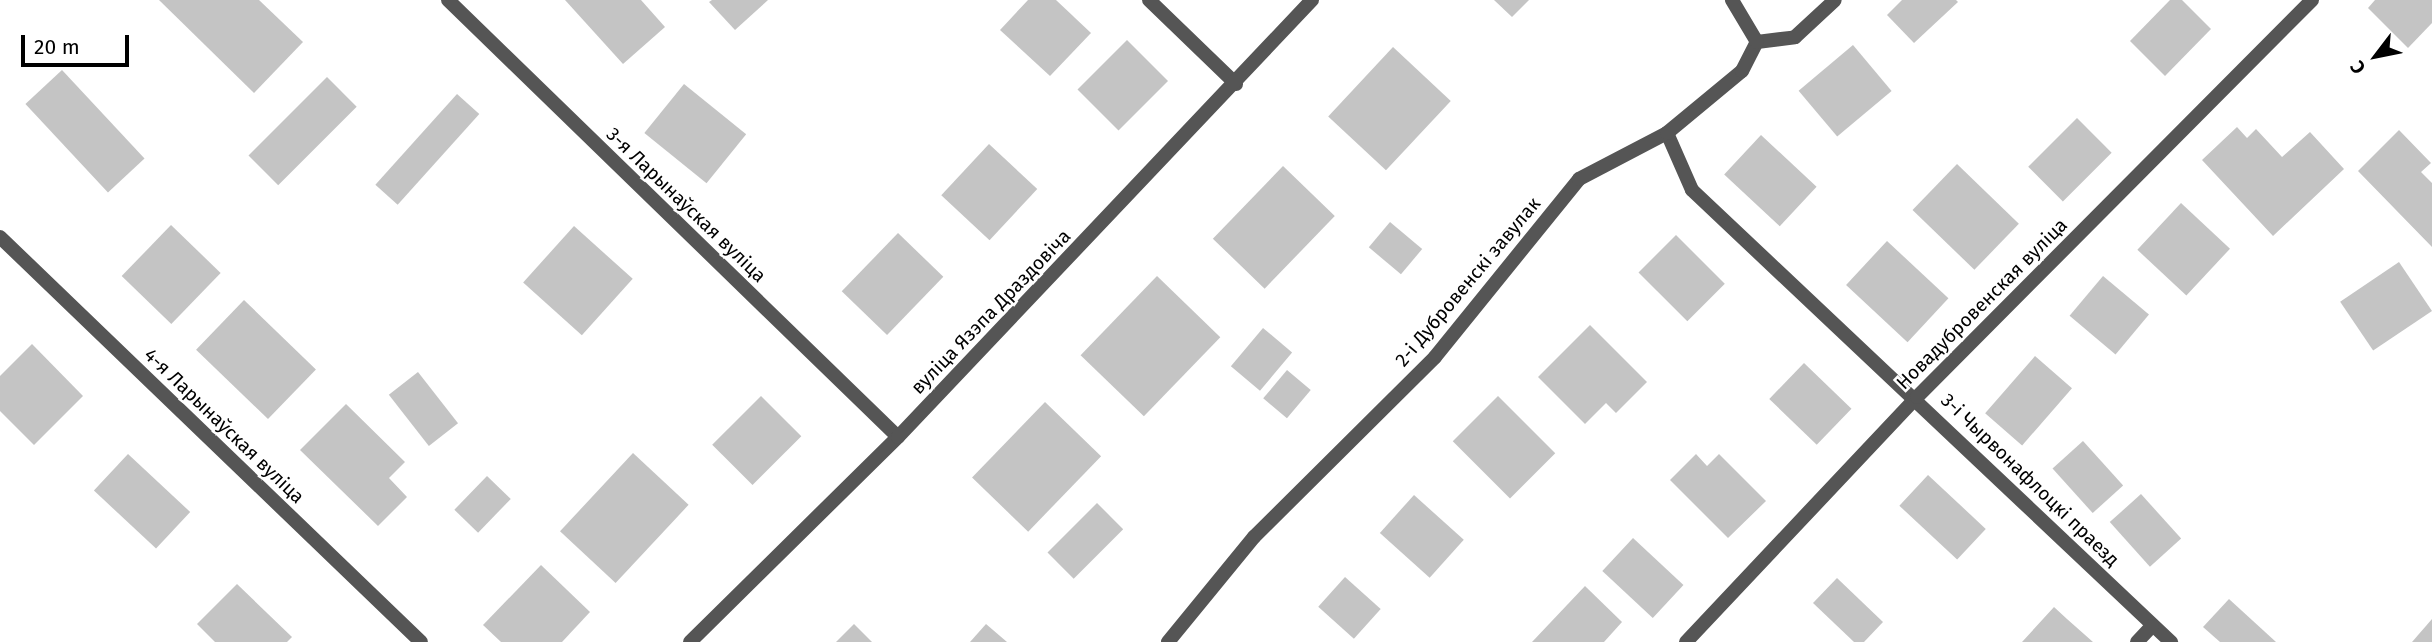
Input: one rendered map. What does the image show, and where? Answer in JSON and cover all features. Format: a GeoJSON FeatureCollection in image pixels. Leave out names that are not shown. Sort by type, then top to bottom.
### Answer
{"type":"FeatureCollection","features":[{"type":"Feature","properties":{"kind":"street","name":"3-я Ларынаўская вуліца"},"geometry":{"type":"LineString","coordinates":[[448,0],[898,437]]}},
{"type":"Feature","properties":{"kind":"street"},"geometry":{"type":"LineString","coordinates":[[1149,0],[1236,84]]}},
{"type":"Feature","properties":{"kind":"street","name":"вуліца Язэпа Драздовіча"},"geometry":{"type":"LineString","coordinates":[[690,642],[898,437],[1236,84],[1312,0]]}},
{"type":"Feature","properties":{"kind":"street"},"geometry":{"type":"LineString","coordinates":[[1732,0],[1756,41],[1795,37],[1835,0]]}},
{"type":"Feature","properties":{"kind":"street","name":"Новадубровенская вуліца"},"geometry":{"type":"LineString","coordinates":[[1686,642],[1917,397],[2312,0]]}},
{"type":"Feature","properties":{"kind":"street","name":"2-і Дубровенскі завулак"},"geometry":{"type":"LineString","coordinates":[[1168,642],[1254,537],[1435,357],[1579,179],[1667,133],[1742,71],[1756,41]]}},
{"type":"Feature","properties":{"kind":"street","name":"3-і Чырвонафлоцкі праезд"},"geometry":{"type":"LineString","coordinates":[[1667,133],[1692,190],[1917,397],[2171,642]]}},
{"type":"Feature","properties":{"kind":"street","name":"4-я Ларынаўская вуліца"},"geometry":{"type":"LineString","coordinates":[[0,237],[421,642]]}},
{"type":"Feature","properties":{"kind":"street"},"geometry":{"type":"LineString","coordinates":[[2137,642],[2152,626]]}},
{"type":"Feature","properties":{"kind":"building"},"geometry":{"type":"Polygon","coordinates":[[[159,0],[259,0],[303,42],[254,93],[159,0]]]}},
{"type":"Feature","properties":{"kind":"building"},"geometry":{"type":"Polygon","coordinates":[[[565,0],[641,0],[665,27],[623,64],[565,0]]]}},
{"type":"Feature","properties":{"kind":"building"},"geometry":{"type":"Polygon","coordinates":[[[768,0],[735,30],[709,2],[768,0]]]}},
{"type":"Feature","properties":{"kind":"building"},"geometry":{"type":"Polygon","coordinates":[[[1028,0],[1056,0],[1091,33],[1050,76],[1000,30],[1028,0]]]}},
{"type":"Feature","properties":{"kind":"building"},"geometry":{"type":"Polygon","coordinates":[[[1494,0],[1529,0],[1512,17],[1494,0]]]}},
{"type":"Feature","properties":{"kind":"building"},"geometry":{"type":"Polygon","coordinates":[[[1902,0],[1958,2],[1914,43],[1887,15],[1902,0]]]}},
{"type":"Feature","properties":{"kind":"building"},"geometry":{"type":"Polygon","coordinates":[[[2170,0],[2182,0],[2211,29],[2165,76],[2130,41],[2170,0]]]}},
{"type":"Feature","properties":{"kind":"building"},"geometry":{"type":"Polygon","coordinates":[[[2375,0],[2432,0],[2432,23],[2408,48],[2368,8],[2375,0]]]}},
{"type":"Feature","properties":{"kind":"building"},"geometry":{"type":"Polygon","coordinates":[[[1127,40],[1168,81],[1119,131],[1078,89],[1127,40]]]}},
{"type":"Feature","properties":{"kind":"building"},"geometry":{"type":"Polygon","coordinates":[[[1853,45],[1892,91],[1837,137],[1799,91],[1853,45]]]}},
{"type":"Feature","properties":{"kind":"building"},"geometry":{"type":"Polygon","coordinates":[[[1393,47],[1451,101],[1386,170],[1328,116],[1393,47]]]}},
{"type":"Feature","properties":{"kind":"building"},"geometry":{"type":"Polygon","coordinates":[[[62,70],[145,158],[108,193],[25,104],[62,70]]]}},
{"type":"Feature","properties":{"kind":"building"},"geometry":{"type":"Polygon","coordinates":[[[327,77],[357,107],[278,185],[249,155],[327,77]]]}},
{"type":"Feature","properties":{"kind":"building"},"geometry":{"type":"Polygon","coordinates":[[[684,84],[746,134],[707,183],[644,133],[684,84]]]}},
{"type":"Feature","properties":{"kind":"building"},"geometry":{"type":"Polygon","coordinates":[[[457,94],[479,114],[398,205],[375,185],[457,94]]]}},
{"type":"Feature","properties":{"kind":"building"},"geometry":{"type":"Polygon","coordinates":[[[2077,118],[2112,153],[2063,201],[2028,167],[2077,118]]]}},
{"type":"Feature","properties":{"kind":"building"},"geometry":{"type":"Polygon","coordinates":[[[2237,127],[2247,138],[2256,129],[2282,157],[2310,132],[2344,169],[2273,236],[2202,160],[2237,127]]]}},
{"type":"Feature","properties":{"kind":"building"},"geometry":{"type":"Polygon","coordinates":[[[2399,130],[2431,163],[2421,172],[2432,183],[2432,247],[2358,171],[2399,130]]]}},
{"type":"Feature","properties":{"kind":"building"},"geometry":{"type":"Polygon","coordinates":[[[1761,135],[1817,187],[1780,226],[1724,174],[1761,135]]]}},
{"type":"Feature","properties":{"kind":"building"},"geometry":{"type":"Polygon","coordinates":[[[989,144],[1037,189],[990,240],[941,195],[989,144]]]}},
{"type":"Feature","properties":{"kind":"building"},"geometry":{"type":"Polygon","coordinates":[[[1957,164],[2019,224],[1974,270],[1913,210],[1957,164]]]}},
{"type":"Feature","properties":{"kind":"building"},"geometry":{"type":"Polygon","coordinates":[[[1283,166],[1335,216],[1265,289],[1213,239],[1283,166]]]}},
{"type":"Feature","properties":{"kind":"building"},"geometry":{"type":"Polygon","coordinates":[[[2181,203],[2230,249],[2186,296],[2137,250],[2181,203]]]}},
{"type":"Feature","properties":{"kind":"building"},"geometry":{"type":"Polygon","coordinates":[[[1390,222],[1422,249],[1401,274],[1369,247],[1390,222]]]}},
{"type":"Feature","properties":{"kind":"building"},"geometry":{"type":"Polygon","coordinates":[[[171,225],[221,273],[171,324],[122,276],[171,225]]]}},
{"type":"Feature","properties":{"kind":"building"},"geometry":{"type":"Polygon","coordinates":[[[574,226],[633,279],[582,335],[523,282],[574,226]]]}},
{"type":"Feature","properties":{"kind":"building"},"geometry":{"type":"Polygon","coordinates":[[[898,233],[943,277],[887,335],[842,291],[898,233]]]}},
{"type":"Feature","properties":{"kind":"building"},"geometry":{"type":"Polygon","coordinates":[[[1676,235],[1725,284],[1687,321],[1639,272],[1676,235]]]}},
{"type":"Feature","properties":{"kind":"building"},"geometry":{"type":"Polygon","coordinates":[[[1887,241],[1948,298],[1908,342],[1846,285],[1887,241]]]}},
{"type":"Feature","properties":{"kind":"building"},"geometry":{"type":"Polygon","coordinates":[[[2399,262],[2432,311],[2373,351],[2340,302],[2399,262]]]}},
{"type":"Feature","properties":{"kind":"building"},"geometry":{"type":"Polygon","coordinates":[[[1157,276],[1220,337],[1144,416],[1081,355],[1157,276]]]}},
{"type":"Feature","properties":{"kind":"building"},"geometry":{"type":"Polygon","coordinates":[[[2103,276],[2149,315],[2116,354],[2070,316],[2103,276]]]}},
{"type":"Feature","properties":{"kind":"building"},"geometry":{"type":"Polygon","coordinates":[[[244,300],[316,369],[268,419],[196,350],[244,300]]]}},
{"type":"Feature","properties":{"kind":"building"},"geometry":{"type":"Polygon","coordinates":[[[1590,325],[1647,382],[1616,413],[1606,403],[1585,424],[1538,377],[1590,325]]]}},
{"type":"Feature","properties":{"kind":"building"},"geometry":{"type":"Polygon","coordinates":[[[1263,328],[1292,352],[1260,391],[1231,366],[1263,328]]]}},
{"type":"Feature","properties":{"kind":"building"},"geometry":{"type":"Polygon","coordinates":[[[32,344],[83,396],[34,445],[0,411],[0,376],[32,344]]]}},
{"type":"Feature","properties":{"kind":"building"},"geometry":{"type":"Polygon","coordinates":[[[2035,356],[2072,388],[2022,446],[1985,413],[2035,356]]]}},
{"type":"Feature","properties":{"kind":"building"},"geometry":{"type":"Polygon","coordinates":[[[1804,363],[1851,409],[1817,445],[1769,399],[1804,363]]]}},
{"type":"Feature","properties":{"kind":"building"},"geometry":{"type":"Polygon","coordinates":[[[1287,370],[1311,390],[1287,418],[1263,398],[1287,370]]]}},
{"type":"Feature","properties":{"kind":"building"},"geometry":{"type":"Polygon","coordinates":[[[418,372],[458,423],[429,446],[389,395],[418,372]]]}},
{"type":"Feature","properties":{"kind":"building"},"geometry":{"type":"Polygon","coordinates":[[[761,396],[801,436],[753,485],[712,445],[761,396]]]}},
{"type":"Feature","properties":{"kind":"building"},"geometry":{"type":"Polygon","coordinates":[[[1498,396],[1555,453],[1510,499],[1453,441],[1498,396]]]}},
{"type":"Feature","properties":{"kind":"building"},"geometry":{"type":"Polygon","coordinates":[[[1045,402],[1101,456],[1028,532],[972,478],[1045,402]]]}},
{"type":"Feature","properties":{"kind":"building"},"geometry":{"type":"Polygon","coordinates":[[[346,404],[405,462],[389,478],[407,497],[378,526],[300,450],[346,404]]]}},
{"type":"Feature","properties":{"kind":"building"},"geometry":{"type":"Polygon","coordinates":[[[2083,441],[2123,486],[2093,513],[2053,468],[2083,441]]]}},
{"type":"Feature","properties":{"kind":"building"},"geometry":{"type":"Polygon","coordinates":[[[633,453],[689,505],[616,583],[560,531],[633,453]]]}},
{"type":"Feature","properties":{"kind":"building"},"geometry":{"type":"Polygon","coordinates":[[[128,454],[190,512],[156,549],[94,491],[128,454]]]}},
{"type":"Feature","properties":{"kind":"building"},"geometry":{"type":"Polygon","coordinates":[[[1696,454],[1707,466],[1719,454],[1766,501],[1728,538],[1670,480],[1696,454]]]}},
{"type":"Feature","properties":{"kind":"building"},"geometry":{"type":"Polygon","coordinates":[[[1928,475],[1986,529],[1957,560],[1899,506],[1928,475]]]}},
{"type":"Feature","properties":{"kind":"building"},"geometry":{"type":"Polygon","coordinates":[[[487,476],[511,499],[478,533],[454,510],[487,476]]]}},
{"type":"Feature","properties":{"kind":"building"},"geometry":{"type":"Polygon","coordinates":[[[2141,494],[2181,539],[2150,567],[2110,522],[2141,494]]]}},
{"type":"Feature","properties":{"kind":"building"},"geometry":{"type":"Polygon","coordinates":[[[1414,495],[1464,540],[1430,578],[1380,533],[1414,495]]]}},
{"type":"Feature","properties":{"kind":"building"},"geometry":{"type":"Polygon","coordinates":[[[1097,503],[1123,529],[1074,579],[1048,552],[1097,503]]]}},
{"type":"Feature","properties":{"kind":"building"},"geometry":{"type":"Polygon","coordinates":[[[1633,538],[1683,585],[1653,618],[1602,571],[1633,538]]]}},
{"type":"Feature","properties":{"kind":"building"},"geometry":{"type":"Polygon","coordinates":[[[541,565],[590,612],[562,642],[501,642],[483,625],[541,565]]]}},
{"type":"Feature","properties":{"kind":"building"},"geometry":{"type":"Polygon","coordinates":[[[1345,577],[1381,609],[1354,639],[1318,607],[1345,577]]]}},
{"type":"Feature","properties":{"kind":"building"},"geometry":{"type":"Polygon","coordinates":[[[1837,578],[1883,622],[1864,642],[1854,642],[1813,603],[1837,578]]]}},
{"type":"Feature","properties":{"kind":"building"},"geometry":{"type":"Polygon","coordinates":[[[237,584],[292,637],[287,642],[215,642],[197,624],[237,584]]]}},
{"type":"Feature","properties":{"kind":"building"},"geometry":{"type":"Polygon","coordinates":[[[1585,586],[1622,622],[1604,642],[1532,642],[1585,586]]]}},
{"type":"Feature","properties":{"kind":"building"},"geometry":{"type":"Polygon","coordinates":[[[2229,599],[2276,642],[2220,642],[2203,627],[2229,599]]]}},
{"type":"Feature","properties":{"kind":"building"},"geometry":{"type":"Polygon","coordinates":[[[2054,607],[2067,619],[2093,642],[2022,642],[2054,607]]]}},
{"type":"Feature","properties":{"kind":"building"},"geometry":{"type":"Polygon","coordinates":[[[2432,619],[2432,642],[2412,642],[2432,619]]]}},
{"type":"Feature","properties":{"kind":"building"},"geometry":{"type":"Polygon","coordinates":[[[854,624],[872,642],[836,642],[854,624]]]}},
{"type":"Feature","properties":{"kind":"building"},"geometry":{"type":"Polygon","coordinates":[[[986,624],[1007,642],[970,642],[986,624]]]}}]}
